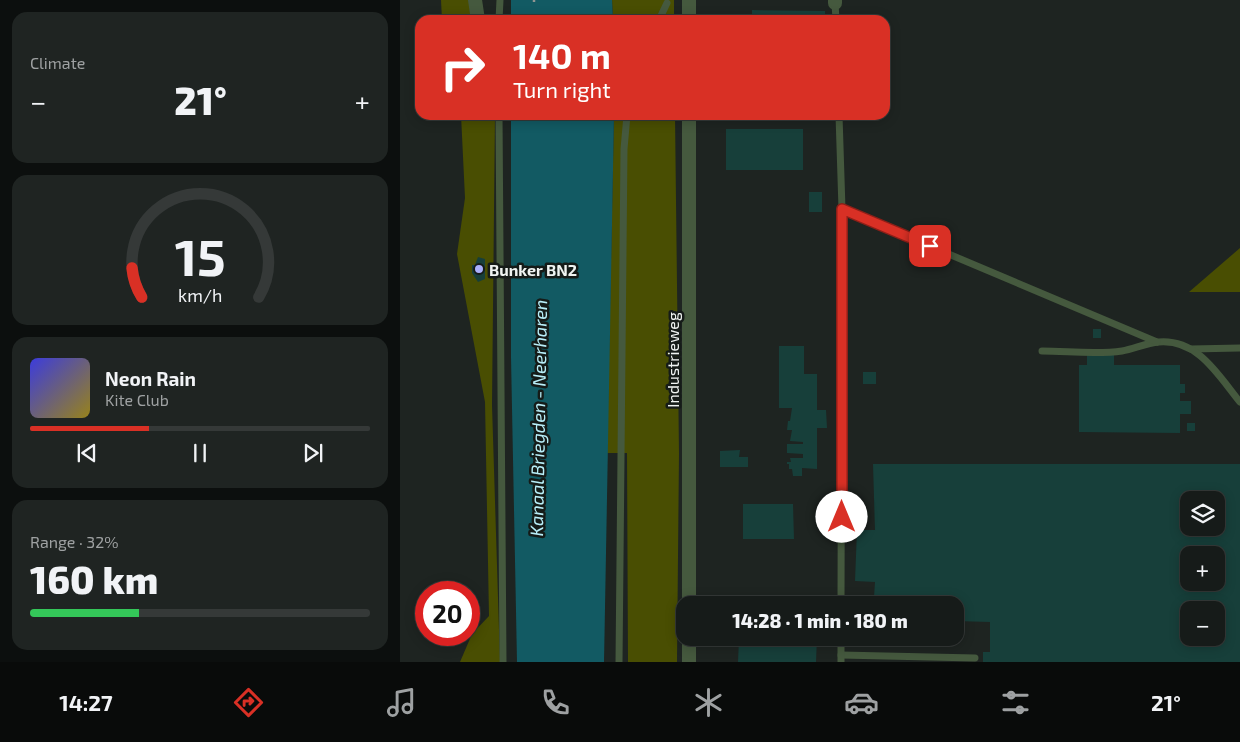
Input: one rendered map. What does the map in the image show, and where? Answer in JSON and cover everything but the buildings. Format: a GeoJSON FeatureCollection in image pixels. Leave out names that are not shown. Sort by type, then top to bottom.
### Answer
{"type":"FeatureCollection","features":[{"type":"Feature","properties":{"kind":"street"},"geometry":{"type":"LineString","coordinates":[[475,0],[477,15]]}},
{"type":"Feature","properties":{"kind":"street"},"geometry":{"type":"LineString","coordinates":[[689,0],[689,15]]}},
{"type":"Feature","properties":{"kind":"street","name":"Industrieweg"},"geometry":{"type":"LineString","coordinates":[[689,120],[689,596]]}},
{"type":"Feature","properties":{"kind":"street"},"geometry":{"type":"LineString","coordinates":[[689,646],[689,662]]}},
{"type":"Feature","properties":{"kind":"lane"},"geometry":{"type":"LineString","coordinates":[[499,15],[500,0]]}},
{"type":"Feature","properties":{"kind":"lane"},"geometry":{"type":"LineString","coordinates":[[835,1],[836,15]]}},
{"type":"Feature","properties":{"kind":"lane"},"geometry":{"type":"LineString","coordinates":[[661,15],[667,3]]}},
{"type":"Feature","properties":{"kind":"lane"},"geometry":{"type":"LineString","coordinates":[[499,120],[503,662]]}},
{"type":"Feature","properties":{"kind":"lane"},"geometry":{"type":"LineString","coordinates":[[619,662],[624,149],[627,120]]}},
{"type":"Feature","properties":{"kind":"lane"},"geometry":{"type":"LineString","coordinates":[[839,120],[842,209],[842,596]]}},
{"type":"Feature","properties":{"kind":"lane"},"geometry":{"type":"LineString","coordinates":[[842,209],[1157,342]]}},
{"type":"Feature","properties":{"kind":"lane"},"geometry":{"type":"LineString","coordinates":[[1042,351],[1120,351],[1157,342],[1177,342],[1207,360],[1240,402]]}},
{"type":"Feature","properties":{"kind":"lane"},"geometry":{"type":"LineString","coordinates":[[1191,349],[1240,348]]}},
{"type":"Feature","properties":{"kind":"lane"},"geometry":{"type":"LineString","coordinates":[[841,658],[939,660],[974,658]]}},
{"type":"Feature","properties":{"kind":"shaded area"},"geometry":{"type":"Polygon","coordinates":[[[441,0],[474,0],[475,15],[442,15],[441,0]]]}},
{"type":"Feature","properties":{"kind":"shaded area"},"geometry":{"type":"Polygon","coordinates":[[[612,0],[674,0],[674,15],[613,15],[612,0]]]}},
{"type":"Feature","properties":{"kind":"shaded area"},"geometry":{"type":"Polygon","coordinates":[[[461,120],[495,120],[492,405],[500,662],[460,662],[467,646],[480,646],[480,626],[489,616],[485,402],[457,254],[465,198],[461,120]]]}},
{"type":"Feature","properties":{"kind":"shaded area"},"geometry":{"type":"Polygon","coordinates":[[[614,120],[675,120],[679,453],[678,596],[676,596],[677,662],[628,662],[627,453],[607,453],[614,120]]]}},
{"type":"Feature","properties":{"kind":"shaded area"},"geometry":{"type":"Polygon","coordinates":[[[1240,248],[1240,292],[1189,292],[1240,248]]]}},
{"type":"Feature","properties":{"kind":"water"},"geometry":{"type":"Polygon","coordinates":[[[511,0],[612,0],[613,15],[511,15],[511,0]]]}},
{"type":"Feature","properties":{"kind":"water","name":"Kanaal Briegden - Neerharen"},"geometry":{"type":"Polygon","coordinates":[[[511,120],[614,120],[604,662],[517,662],[511,357],[511,120]]]}},
{"type":"Feature","properties":{"kind":"place","name":"Bunker BN2"},"geometry":{"type":"Point","coordinates":[479,269]}},
{"type":"Feature","properties":{"kind":"route"},"geometry":{"type":"LineString","coordinates":[[842,517],[842,209],[930,246]]}}]}
